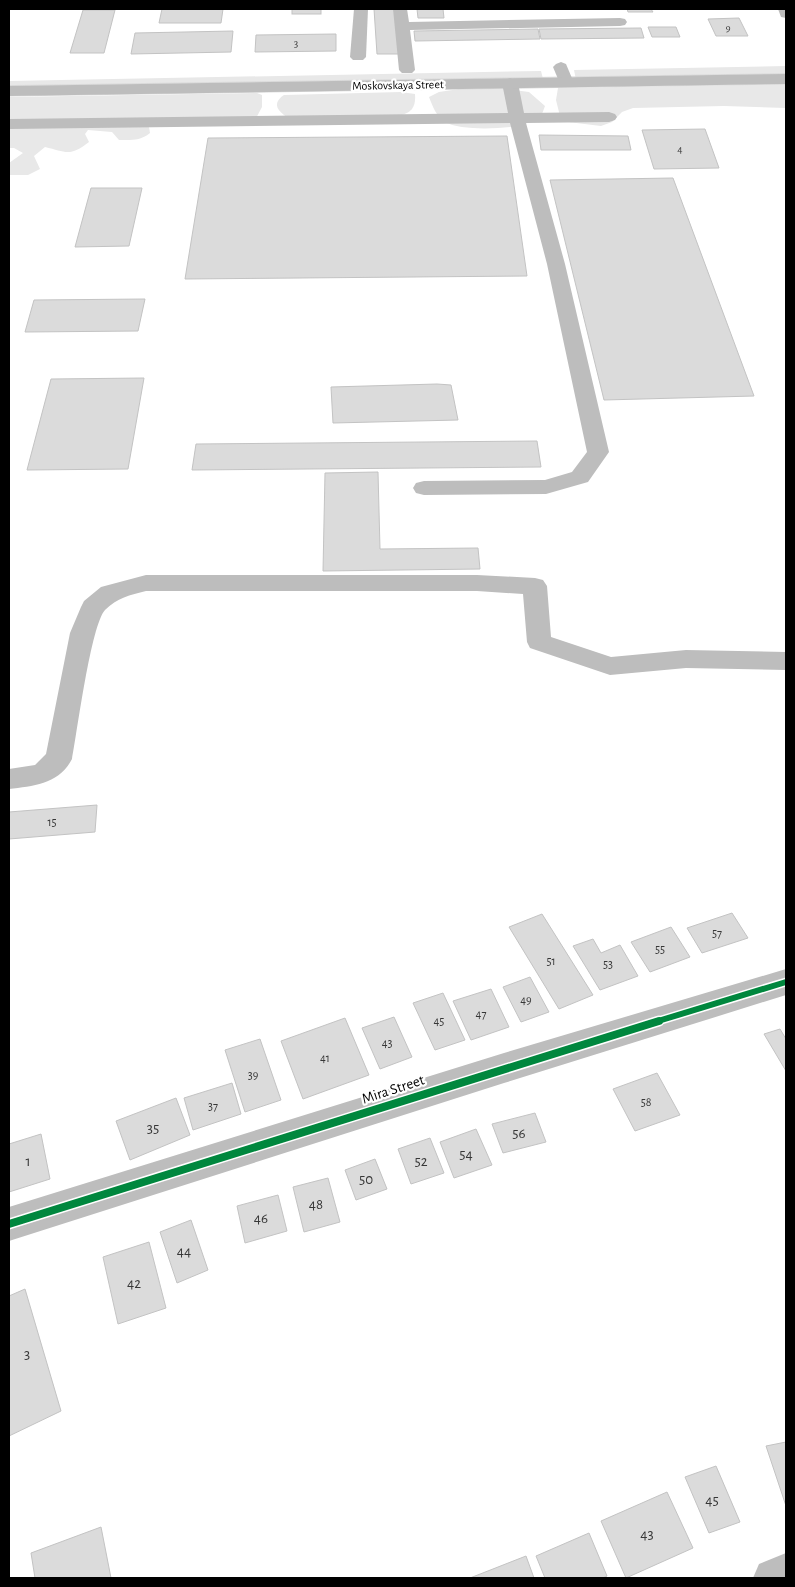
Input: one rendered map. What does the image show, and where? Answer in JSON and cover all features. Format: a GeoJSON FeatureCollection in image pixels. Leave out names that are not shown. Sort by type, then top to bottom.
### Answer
{"type":"FeatureCollection","features":[{"type":"Feature","properties":{"kind":"main road"},"geometry":{"type":"LineString","coordinates":[[358,57],[361,9]]}},
{"type":"Feature","properties":{"kind":"main road"},"geometry":{"type":"LineString","coordinates":[[400,9],[407,70]]}},
{"type":"Feature","properties":{"kind":"main road"},"geometry":{"type":"LineString","coordinates":[[456,9],[459,25]]}},
{"type":"Feature","properties":{"kind":"main road"},"geometry":{"type":"LineString","coordinates":[[596,9],[601,23]]}},
{"type":"Feature","properties":{"kind":"main road"},"geometry":{"type":"LineString","coordinates":[[786,9],[786,14]]}},
{"type":"Feature","properties":{"kind":"main road"},"geometry":{"type":"LineString","coordinates":[[402,26],[620,22]]}},
{"type":"Feature","properties":{"kind":"main road","name":"Moskovskaya Street"},"geometry":{"type":"LineString","coordinates":[[9,91],[510,83],[564,75],[580,67]]}},
{"type":"Feature","properties":{"kind":"main road","name":"Moskovskaya Street"},"geometry":{"type":"LineString","coordinates":[[338,71],[407,70],[786,79]]}},
{"type":"Feature","properties":{"kind":"main road"},"geometry":{"type":"LineString","coordinates":[[424,488],[546,487],[580,476],[598,452],[556,264],[517,118],[510,83]]}},
{"type":"Feature","properties":{"kind":"main road"},"geometry":{"type":"LineString","coordinates":[[9,124],[609,117]]}},
{"type":"Feature","properties":{"kind":"main road"},"geometry":{"type":"LineString","coordinates":[[9,779],[42,774],[59,759],[82,634],[93,607],[110,593],[146,582],[467,583],[535,586],[539,642],[610,666],[686,659],[786,661]]}},
{"type":"Feature","properties":{"kind":"main road","name":"Mira Street"},"geometry":{"type":"LineString","coordinates":[[9,1224],[504,1068],[786,982]]}},
{"type":"Feature","properties":{"kind":"main road"},"geometry":{"type":"LineString","coordinates":[[773,1578],[786,1573]]}},
{"type":"Feature","properties":{"kind":"shaded area"},"geometry":{"type":"Polygon","coordinates":[[[786,66],[786,76],[576,80],[574,70],[786,66]]]}},
{"type":"Feature","properties":{"kind":"shaded area"},"geometry":{"type":"Polygon","coordinates":[[[541,71],[543,79],[9,88],[9,81],[541,71]]]}},
{"type":"Feature","properties":{"kind":"shaded area"},"geometry":{"type":"Polygon","coordinates":[[[786,84],[786,108],[724,106],[633,108],[622,112],[612,122],[601,126],[568,122],[560,116],[556,100],[558,88],[786,84]]]}},
{"type":"Feature","properties":{"kind":"shaded area"},"geometry":{"type":"Polygon","coordinates":[[[459,89],[507,89],[529,92],[545,106],[542,114],[522,125],[494,128],[461,127],[442,120],[435,111],[429,97],[439,92],[459,89]]]}},
{"type":"Feature","properties":{"kind":"shaded area"},"geometry":{"type":"Polygon","coordinates":[[[401,92],[415,94],[415,103],[412,109],[398,116],[292,120],[284,115],[277,106],[277,102],[284,95],[401,92]]]}},
{"type":"Feature","properties":{"kind":"shaded area"},"geometry":{"type":"Polygon","coordinates":[[[257,93],[262,95],[262,107],[255,120],[149,127],[150,133],[139,139],[132,140],[119,140],[112,132],[88,130],[85,134],[89,142],[83,147],[63,152],[45,147],[34,156],[40,169],[28,175],[9,175],[9,163],[23,153],[14,148],[9,148],[9,97],[257,93]]]}},
{"type":"Feature","properties":{"kind":"building"},"geometry":{"type":"Polygon","coordinates":[[[162,9],[223,9],[221,23],[159,23],[162,9]]]}},
{"type":"Feature","properties":{"kind":"building"},"geometry":{"type":"Polygon","coordinates":[[[292,9],[321,9],[321,14],[292,14],[292,9]]]}},
{"type":"Feature","properties":{"kind":"building"},"geometry":{"type":"Polygon","coordinates":[[[374,9],[397,9],[402,54],[377,54],[374,9]]]}},
{"type":"Feature","properties":{"kind":"building"},"geometry":{"type":"Polygon","coordinates":[[[417,9],[443,9],[444,18],[418,18],[417,9]]]}},
{"type":"Feature","properties":{"kind":"building"},"geometry":{"type":"Polygon","coordinates":[[[627,9],[651,9],[653,12],[628,12],[627,9]]]}},
{"type":"Feature","properties":{"kind":"building"},"geometry":{"type":"Polygon","coordinates":[[[83,10],[115,10],[104,53],[70,53],[83,10]]]}},
{"type":"Feature","properties":{"kind":"building"},"geometry":{"type":"Polygon","coordinates":[[[739,18],[748,36],[716,36],[708,19],[739,18]]]}},
{"type":"Feature","properties":{"kind":"building"},"geometry":{"type":"Polygon","coordinates":[[[648,27],[676,27],[680,37],[652,37],[648,27]]]}},
{"type":"Feature","properties":{"kind":"building"},"geometry":{"type":"Polygon","coordinates":[[[641,28],[644,38],[541,39],[539,29],[641,28]]]}},
{"type":"Feature","properties":{"kind":"building"},"geometry":{"type":"Polygon","coordinates":[[[538,29],[540,39],[415,41],[414,31],[538,29]]]}},
{"type":"Feature","properties":{"kind":"building"},"geometry":{"type":"Polygon","coordinates":[[[233,31],[231,52],[131,54],[135,33],[233,31]]]}},
{"type":"Feature","properties":{"kind":"building"},"geometry":{"type":"Polygon","coordinates":[[[336,34],[336,51],[255,52],[256,35],[336,34]]]}},
{"type":"Feature","properties":{"kind":"building"},"geometry":{"type":"Polygon","coordinates":[[[705,129],[719,168],[654,169],[642,130],[705,129]]]}},
{"type":"Feature","properties":{"kind":"building"},"geometry":{"type":"Polygon","coordinates":[[[539,135],[628,136],[631,150],[541,150],[539,135]]]}},
{"type":"Feature","properties":{"kind":"building"},"geometry":{"type":"Polygon","coordinates":[[[507,136],[527,276],[185,279],[208,138],[507,136]]]}},
{"type":"Feature","properties":{"kind":"building"},"geometry":{"type":"Polygon","coordinates":[[[673,178],[754,396],[604,400],[550,180],[673,178]]]}},
{"type":"Feature","properties":{"kind":"building"},"geometry":{"type":"Polygon","coordinates":[[[91,188],[142,188],[129,246],[75,247],[91,188]]]}},
{"type":"Feature","properties":{"kind":"building"},"geometry":{"type":"Polygon","coordinates":[[[145,299],[138,331],[25,332],[34,300],[145,299]]]}},
{"type":"Feature","properties":{"kind":"building"},"geometry":{"type":"Polygon","coordinates":[[[144,378],[128,469],[27,470],[51,379],[144,378]]]}},
{"type":"Feature","properties":{"kind":"building"},"geometry":{"type":"Polygon","coordinates":[[[451,385],[458,420],[333,423],[331,387],[451,385]]]}},
{"type":"Feature","properties":{"kind":"building"},"geometry":{"type":"Polygon","coordinates":[[[537,441],[541,467],[192,470],[196,444],[537,441]]]}},
{"type":"Feature","properties":{"kind":"building"},"geometry":{"type":"Polygon","coordinates":[[[378,472],[380,549],[478,548],[480,569],[323,571],[325,473],[378,472]]]}},
{"type":"Feature","properties":{"kind":"building"},"geometry":{"type":"Polygon","coordinates":[[[97,805],[95,832],[9,839],[9,812],[97,805]]]}},
{"type":"Feature","properties":{"kind":"building"},"geometry":{"type":"Polygon","coordinates":[[[732,913],[748,938],[702,953],[687,928],[732,913]]]}},
{"type":"Feature","properties":{"kind":"building"},"geometry":{"type":"Polygon","coordinates":[[[542,914],[593,995],[559,1009],[509,927],[542,914]]]}},
{"type":"Feature","properties":{"kind":"building"},"geometry":{"type":"Polygon","coordinates":[[[671,927],[690,957],[650,972],[631,942],[671,927]]]}},
{"type":"Feature","properties":{"kind":"building"},"geometry":{"type":"Polygon","coordinates":[[[593,939],[601,953],[620,945],[638,976],[600,990],[573,946],[593,939]]]}},
{"type":"Feature","properties":{"kind":"building"},"geometry":{"type":"Polygon","coordinates":[[[530,977],[549,1012],[521,1022],[503,987],[530,977]]]}},
{"type":"Feature","properties":{"kind":"building"},"geometry":{"type":"Polygon","coordinates":[[[491,989],[509,1027],[471,1040],[453,1001],[491,989]]]}},
{"type":"Feature","properties":{"kind":"building"},"geometry":{"type":"Polygon","coordinates":[[[443,993],[465,1040],[435,1050],[413,1003],[443,993]]]}},
{"type":"Feature","properties":{"kind":"building"},"geometry":{"type":"Polygon","coordinates":[[[394,1017],[412,1057],[380,1069],[362,1028],[394,1017]]]}},
{"type":"Feature","properties":{"kind":"building"},"geometry":{"type":"Polygon","coordinates":[[[345,1018],[369,1075],[303,1099],[281,1041],[345,1018]]]}},
{"type":"Feature","properties":{"kind":"building"},"geometry":{"type":"Polygon","coordinates":[[[780,1029],[786,1039],[786,1071],[764,1034],[780,1029]]]}},
{"type":"Feature","properties":{"kind":"building"},"geometry":{"type":"Polygon","coordinates":[[[260,1039],[281,1100],[245,1112],[225,1050],[260,1039]]]}},
{"type":"Feature","properties":{"kind":"building"},"geometry":{"type":"Polygon","coordinates":[[[657,1073],[680,1115],[635,1131],[613,1089],[657,1073]]]}},
{"type":"Feature","properties":{"kind":"building"},"geometry":{"type":"Polygon","coordinates":[[[232,1083],[241,1114],[193,1130],[184,1098],[232,1083]]]}},
{"type":"Feature","properties":{"kind":"building"},"geometry":{"type":"Polygon","coordinates":[[[176,1098],[190,1135],[130,1160],[116,1121],[176,1098]]]}},
{"type":"Feature","properties":{"kind":"building"},"geometry":{"type":"Polygon","coordinates":[[[535,1113],[546,1142],[503,1153],[492,1124],[535,1113]]]}},
{"type":"Feature","properties":{"kind":"building"},"geometry":{"type":"Polygon","coordinates":[[[476,1129],[492,1165],[454,1178],[440,1142],[476,1129]]]}},
{"type":"Feature","properties":{"kind":"building"},"geometry":{"type":"Polygon","coordinates":[[[41,1134],[50,1179],[9,1192],[9,1144],[41,1134]]]}},
{"type":"Feature","properties":{"kind":"building"},"geometry":{"type":"Polygon","coordinates":[[[430,1138],[444,1173],[411,1184],[398,1149],[430,1138]]]}},
{"type":"Feature","properties":{"kind":"building"},"geometry":{"type":"Polygon","coordinates":[[[375,1159],[387,1189],[356,1200],[345,1170],[375,1159]]]}},
{"type":"Feature","properties":{"kind":"building"},"geometry":{"type":"Polygon","coordinates":[[[328,1178],[340,1222],[304,1232],[293,1187],[328,1178]]]}},
{"type":"Feature","properties":{"kind":"building"},"geometry":{"type":"Polygon","coordinates":[[[278,1195],[287,1231],[245,1243],[237,1206],[278,1195]]]}},
{"type":"Feature","properties":{"kind":"building"},"geometry":{"type":"Polygon","coordinates":[[[191,1220],[208,1270],[177,1283],[160,1232],[191,1220]]]}},
{"type":"Feature","properties":{"kind":"building"},"geometry":{"type":"Polygon","coordinates":[[[149,1242],[166,1308],[118,1324],[103,1257],[149,1242]]]}},
{"type":"Feature","properties":{"kind":"building"},"geometry":{"type":"Polygon","coordinates":[[[25,1289],[61,1411],[9,1436],[9,1296],[25,1289]]]}},
{"type":"Feature","properties":{"kind":"building"},"geometry":{"type":"Polygon","coordinates":[[[786,1442],[786,1506],[766,1446],[786,1442]]]}},
{"type":"Feature","properties":{"kind":"building"},"geometry":{"type":"Polygon","coordinates":[[[716,1466],[740,1522],[709,1533],[685,1477],[716,1466]]]}},
{"type":"Feature","properties":{"kind":"building"},"geometry":{"type":"Polygon","coordinates":[[[667,1492],[693,1548],[626,1578],[601,1521],[667,1492]]]}},
{"type":"Feature","properties":{"kind":"building"},"geometry":{"type":"Polygon","coordinates":[[[101,1527],[111,1578],[35,1578],[31,1553],[101,1527]]]}},
{"type":"Feature","properties":{"kind":"building"},"geometry":{"type":"Polygon","coordinates":[[[589,1533],[607,1576],[603,1578],[545,1578],[536,1556],[589,1533]]]}},
{"type":"Feature","properties":{"kind":"building"},"geometry":{"type":"Polygon","coordinates":[[[526,1556],[534,1578],[470,1578],[526,1556]]]}},
{"type":"Feature","properties":{"kind":"cycle path"},"geometry":{"type":"LineString","coordinates":[[9,1224],[504,1068],[786,982]]}}]}
